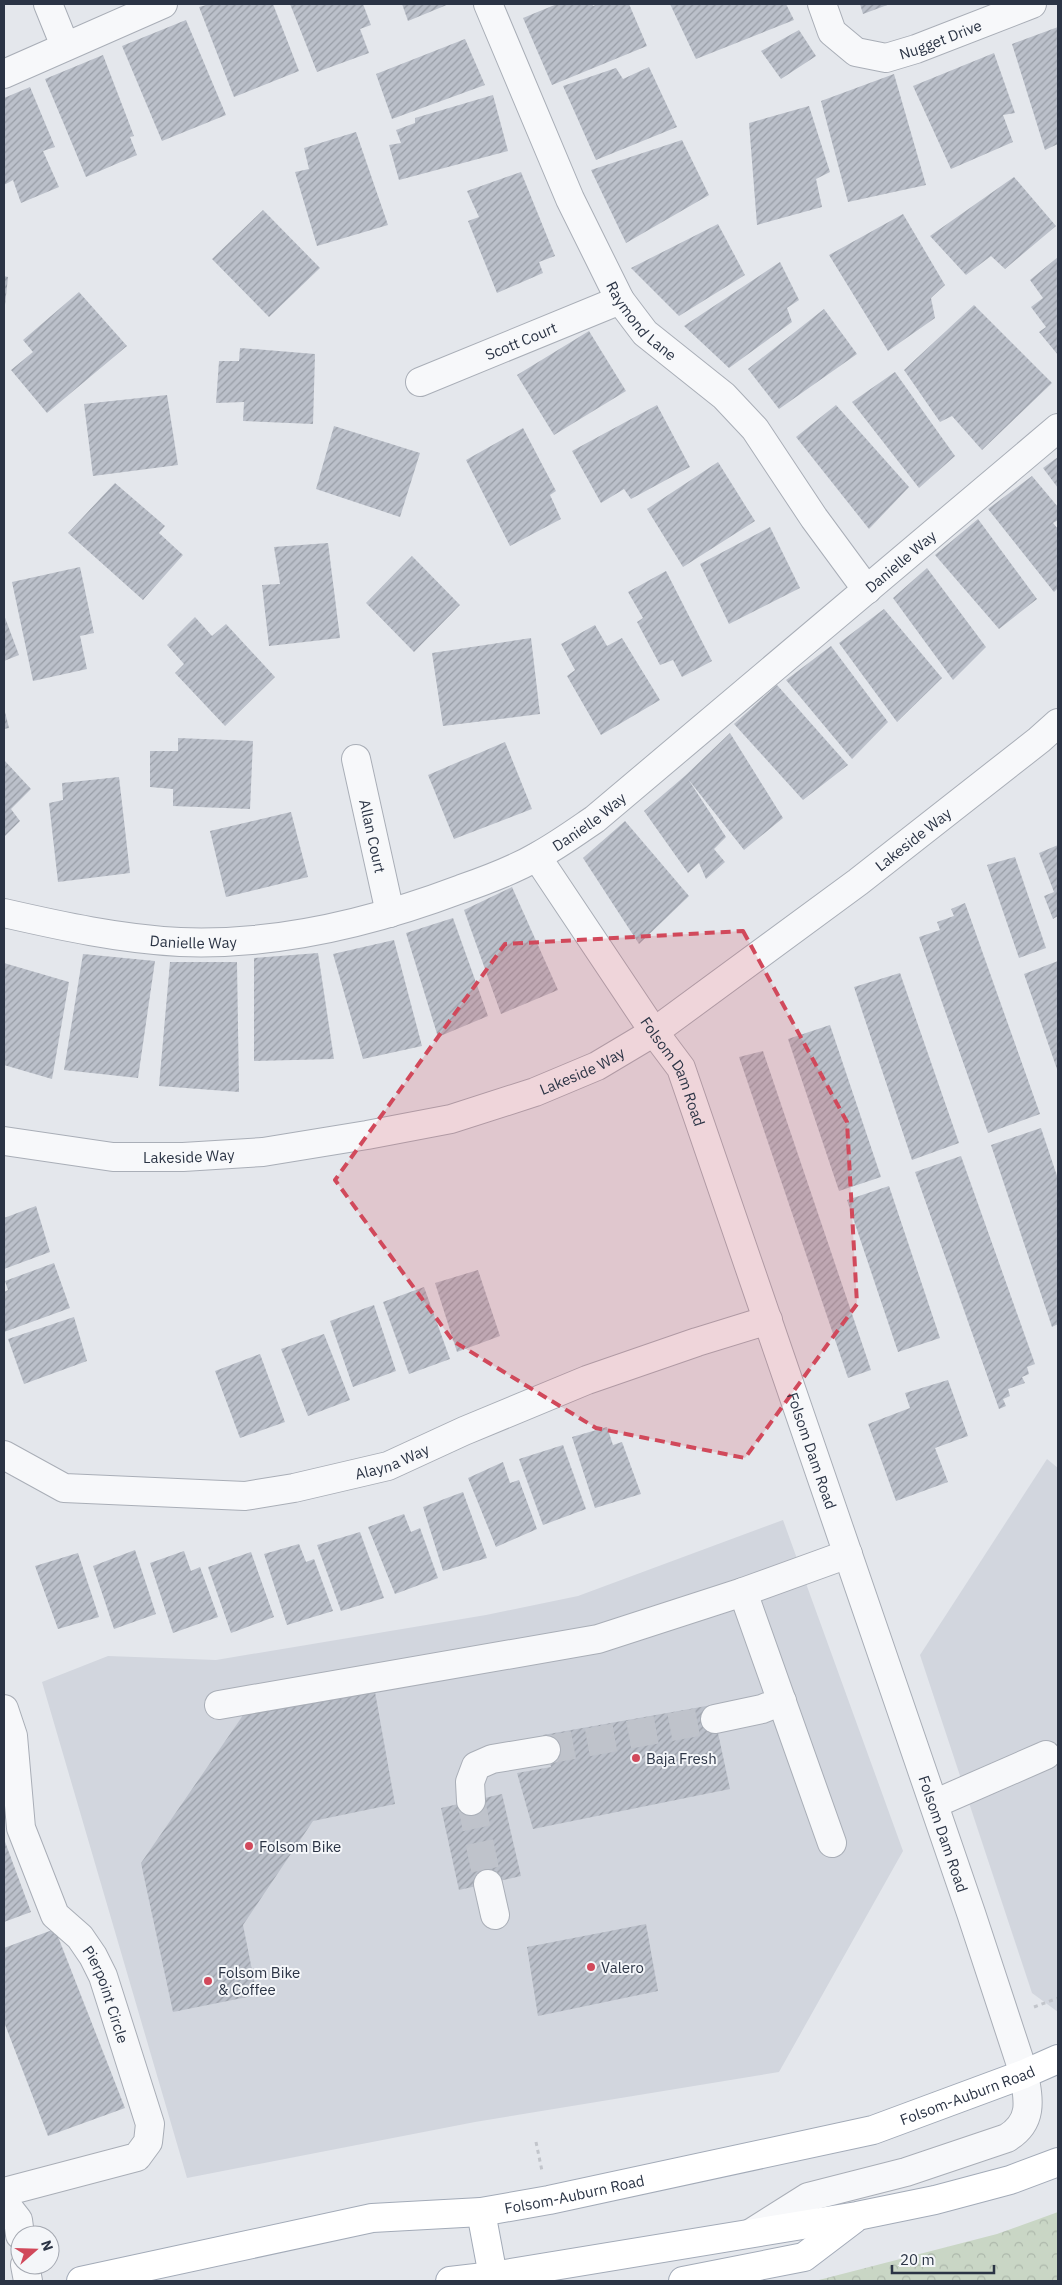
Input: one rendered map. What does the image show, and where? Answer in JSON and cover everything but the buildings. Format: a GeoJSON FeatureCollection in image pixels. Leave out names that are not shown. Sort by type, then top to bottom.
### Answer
{"type":"FeatureCollection","features":[{"type":"Feature","properties":{"kind":"main road","name":"Folsom-Auburn Road"},"geometry":{"type":"LineString","coordinates":[[81,2281],[372,2218],[481,2212],[549,2200],[873,2130],[1024,2074],[1058,2059]]}},
{"type":"Feature","properties":{"kind":"main road"},"geometry":{"type":"LineString","coordinates":[[450,2281],[493,2280],[751,2233],[857,2216],[936,2200],[1057,2166]]}},
{"type":"Feature","properties":{"kind":"main road"},"geometry":{"type":"LineString","coordinates":[[481,2212],[493,2280]]}},
{"type":"Feature","properties":{"kind":"main road"},"geometry":{"type":"LineString","coordinates":[[683,2281],[804,2257],[857,2216]]}},
{"type":"Feature","properties":{"kind":"street"},"geometry":{"type":"LineString","coordinates":[[48,4],[65,46]]}},
{"type":"Feature","properties":{"kind":"street"},"geometry":{"type":"LineString","coordinates":[[4,74],[163,4]]}},
{"type":"Feature","properties":{"kind":"street","name":"Raymond Lane"},"geometry":{"type":"LineString","coordinates":[[488,4],[570,199],[620,300],[645,333],[724,396],[755,429],[814,518],[867,590]]}},
{"type":"Feature","properties":{"kind":"street","name":"Nugget Drive"},"geometry":{"type":"LineString","coordinates":[[826,14],[832,32],[856,52],[886,58],[916,50],[1032,4]]}},
{"type":"Feature","properties":{"kind":"street","name":"Scott Court"},"geometry":{"type":"LineString","coordinates":[[420,382],[620,300]]}},
{"type":"Feature","properties":{"kind":"street","name":"Danielle Way"},"geometry":{"type":"LineString","coordinates":[[4,913],[80,930],[179,942],[220,941],[306,933],[352,924],[495,877],[537,857],[595,819],[1058,428]]}},
{"type":"Feature","properties":{"kind":"street","name":"Lakeside Way"},"geometry":{"type":"LineString","coordinates":[[4,1141],[113,1157],[184,1157],[263,1152],[367,1136],[451,1119],[535,1092],[597,1066],[654,1032],[858,882],[1058,723]]}},
{"type":"Feature","properties":{"kind":"street","name":"Allan Court"},"geometry":{"type":"LineString","coordinates":[[356,759],[390,913]]}},
{"type":"Feature","properties":{"kind":"street","name":"Folsom Dam Road"},"geometry":{"type":"LineString","coordinates":[[537,857],[654,1032],[681,1068],[934,1804],[1024,2074],[1029,2100],[1026,2119],[1018,2131],[1007,2138],[906,2172],[808,2198],[751,2233]]}},
{"type":"Feature","properties":{"kind":"street","name":"Alayna Way"},"geometry":{"type":"LineString","coordinates":[[4,1455],[64,1488],[245,1496],[294,1488],[388,1466],[464,1431],[587,1380],[696,1342],[768,1320]]}},
{"type":"Feature","properties":{"kind":"street"},"geometry":{"type":"LineString","coordinates":[[219,1705],[598,1639],[743,1592],[848,1554]]}},
{"type":"Feature","properties":{"kind":"street"},"geometry":{"type":"LineString","coordinates":[[743,1592],[832,1842]]}},
{"type":"Feature","properties":{"kind":"street"},"geometry":{"type":"LineString","coordinates":[[715,1719],[762,1709],[782,1701]]}},
{"type":"Feature","properties":{"kind":"street","name":"Pierpoint Circle"},"geometry":{"type":"LineString","coordinates":[[4,1709],[13,1736],[21,1828],[55,1915],[80,1937],[93,1956],[103,1976],[150,2124],[148,2142],[138,2157],[4,2192]]}},
{"type":"Feature","properties":{"kind":"street"},"geometry":{"type":"LineString","coordinates":[[471,1801],[470,1782],[476,1766],[492,1759],[546,1750]]}},
{"type":"Feature","properties":{"kind":"street"},"geometry":{"type":"LineString","coordinates":[[934,1804],[1046,1755]]}},
{"type":"Feature","properties":{"kind":"street"},"geometry":{"type":"LineString","coordinates":[[488,1884],[495,1915]]}},
{"type":"Feature","properties":{"kind":"street"},"geometry":{"type":"LineString","coordinates":[[4,2202],[18,2220],[19,2225]]}},
{"type":"Feature","properties":{"kind":"highlighted area"},"geometry":{"type":"Polygon","coordinates":[[[743,931],[847,1122],[857,1304],[745,1458],[596,1428],[453,1341],[335,1180],[505,944],[743,931]]]}},
{"type":"Feature","properties":{"kind":"shaded area"},"geometry":{"type":"Polygon","coordinates":[[[1047,1459],[1058,1468],[1058,2012],[1032,1993],[920,1655],[1047,1459]]]}},
{"type":"Feature","properties":{"kind":"shaded area"},"geometry":{"type":"Polygon","coordinates":[[[783,1520],[903,1851],[779,2072],[475,2122],[187,2178],[42,1682],[108,1656],[216,1660],[486,1615],[578,1596],[783,1520]]]}},
{"type":"Feature","properties":{"kind":"green space"},"geometry":{"type":"Polygon","coordinates":[[[1058,2212],[1058,2281],[815,2281],[997,2234],[1058,2212]]]}},
{"type":"Feature","properties":{"kind":"tunnel"},"geometry":{"type":"LineString","coordinates":[[546,1750],[715,1719]]}},
{"type":"Feature","properties":{"kind":"tunnel"},"geometry":{"type":"LineString","coordinates":[[471,1801],[488,1884]]}},
{"type":"Feature","properties":{"kind":"place","name":"Baja Fresh"},"geometry":{"type":"Point","coordinates":[636,1758]}},
{"type":"Feature","properties":{"kind":"place","name":"Folsom Bike"},"geometry":{"type":"Point","coordinates":[249,1846]}},
{"type":"Feature","properties":{"kind":"place","name":"Valero"},"geometry":{"type":"Point","coordinates":[591,1967]}},
{"type":"Feature","properties":{"kind":"place","name":"Folsom Bike & Coffee"},"geometry":{"type":"Point","coordinates":[208,1981]}}]}
